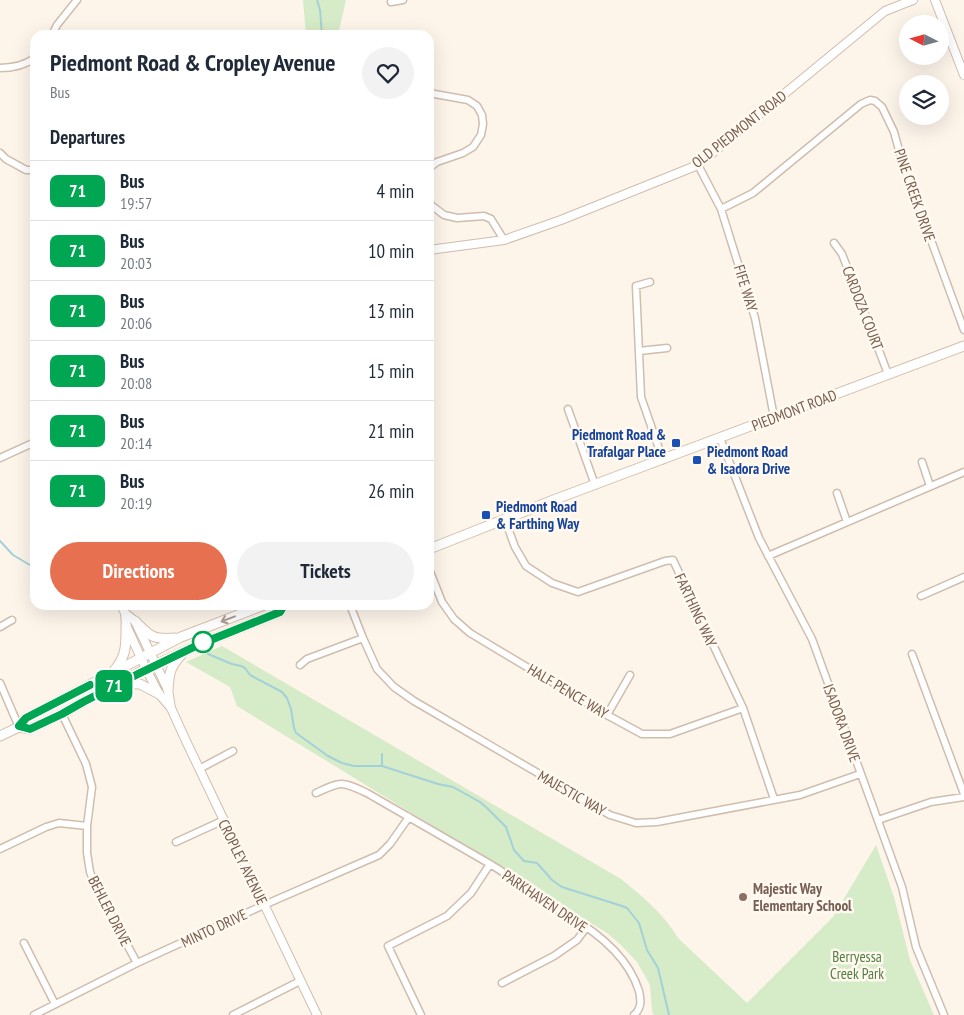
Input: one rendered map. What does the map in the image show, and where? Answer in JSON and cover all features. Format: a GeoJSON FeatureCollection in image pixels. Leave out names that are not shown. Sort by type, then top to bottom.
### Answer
{"type":"FeatureCollection","features":[{"type":"Feature","properties":{"kind":"main road","name":"PIEDMONT ROAD"},"geometry":{"type":"LineString","coordinates":[[434,547],[964,346]]}},
{"type":"Feature","properties":{"kind":"main road"},"geometry":{"type":"LineString","coordinates":[[0,736],[19,726],[26,718],[141,658],[181,638],[251,610]]}},
{"type":"Feature","properties":{"kind":"main road"},"geometry":{"type":"LineString","coordinates":[[19,726],[30,729],[185,651],[281,610]]}},
{"type":"Feature","properties":{"kind":"main road"},"geometry":{"type":"LineString","coordinates":[[134,621],[150,636],[162,639],[181,638]]}},
{"type":"Feature","properties":{"kind":"main road"},"geometry":{"type":"LineString","coordinates":[[111,674],[122,661],[126,648],[126,626]]}},
{"type":"Feature","properties":{"kind":"main road"},"geometry":{"type":"LineString","coordinates":[[168,690],[173,664],[185,651]]}},
{"type":"Feature","properties":{"kind":"main road"},"geometry":{"type":"LineString","coordinates":[[119,684],[140,684],[158,694]]}},
{"type":"Feature","properties":{"kind":"street"},"geometry":{"type":"LineString","coordinates":[[54,30],[77,0]]}},
{"type":"Feature","properties":{"kind":"street"},"geometry":{"type":"LineString","coordinates":[[391,2],[403,0]]}},
{"type":"Feature","properties":{"kind":"street","name":"OLD PIEDMONT ROAD"},"geometry":{"type":"LineString","coordinates":[[434,249],[504,240],[561,220],[698,165],[885,11],[913,0]]}},
{"type":"Feature","properties":{"kind":"street"},"geometry":{"type":"LineString","coordinates":[[935,0],[964,75]]}},
{"type":"Feature","properties":{"kind":"street"},"geometry":{"type":"LineString","coordinates":[[0,68],[10,68],[30,60]]}},
{"type":"Feature","properties":{"kind":"street"},"geometry":{"type":"LineString","coordinates":[[434,94],[468,100],[477,106],[482,115],[483,124],[481,135],[473,146],[463,153],[434,164]]}},
{"type":"Feature","properties":{"kind":"street","name":"PINE CREEK DRIVE"},"geometry":{"type":"LineString","coordinates":[[721,209],[753,194],[861,104],[865,101],[875,101],[882,107],[894,132],[902,160],[964,330]]}},
{"type":"Feature","properties":{"kind":"street"},"geometry":{"type":"LineString","coordinates":[[0,154],[26,170],[30,170]]}},
{"type":"Feature","properties":{"kind":"street","name":"FIFE WAY"},"geometry":{"type":"LineString","coordinates":[[698,165],[721,209],[755,318],[774,417]]}},
{"type":"Feature","properties":{"kind":"street"},"geometry":{"type":"LineString","coordinates":[[434,207],[444,215],[457,218],[484,216],[491,220],[504,240]]}},
{"type":"Feature","properties":{"kind":"street","name":"CARDOZA COURT"},"geometry":{"type":"LineString","coordinates":[[834,243],[842,254],[888,374]]}},
{"type":"Feature","properties":{"kind":"street"},"geometry":{"type":"LineString","coordinates":[[650,282],[636,286],[641,397],[663,460]]}},
{"type":"Feature","properties":{"kind":"street"},"geometry":{"type":"LineString","coordinates":[[639,351],[667,348]]}},
{"type":"Feature","properties":{"kind":"street"},"geometry":{"type":"LineString","coordinates":[[568,410],[595,485]]}},
{"type":"Feature","properties":{"kind":"street","name":"ISADORA DRIVE"},"geometry":{"type":"LineString","coordinates":[[720,438],[759,538],[812,639],[902,887],[916,947],[944,1015]]}},
{"type":"Feature","properties":{"kind":"street"},"geometry":{"type":"LineString","coordinates":[[0,458],[30,444]]}},
{"type":"Feature","properties":{"kind":"street"},"geometry":{"type":"LineString","coordinates":[[922,462],[930,486]]}},
{"type":"Feature","properties":{"kind":"street"},"geometry":{"type":"LineString","coordinates":[[768,556],[964,472]]}},
{"type":"Feature","properties":{"kind":"street"},"geometry":{"type":"LineString","coordinates":[[837,493],[847,522]]}},
{"type":"Feature","properties":{"kind":"street","name":"FARTHING WAY"},"geometry":{"type":"LineString","coordinates":[[505,520],[515,547],[526,566],[552,583],[578,592],[665,561],[673,560],[742,708],[774,799]]}},
{"type":"Feature","properties":{"kind":"street"},"geometry":{"type":"LineString","coordinates":[[921,596],[964,577]]}},
{"type":"Feature","properties":{"kind":"street","name":"HALF PENCE WAY"},"geometry":{"type":"LineString","coordinates":[[434,582],[442,602],[454,619],[470,633],[642,734],[670,734],[742,708]]}},
{"type":"Feature","properties":{"kind":"street","name":"CROPLEY AVENUE"},"geometry":{"type":"LineString","coordinates":[[124,610],[134,621],[168,690],[171,708],[317,1015]]}},
{"type":"Feature","properties":{"kind":"street","name":"MAJESTIC WAY"},"geometry":{"type":"LineString","coordinates":[[352,610],[377,669],[394,687],[414,701],[610,815],[636,823],[657,822],[800,795],[860,774]]}},
{"type":"Feature","properties":{"kind":"street","name":"CROPLEY AVENUE"},"geometry":{"type":"LineString","coordinates":[[125,613],[126,626],[146,670],[158,694],[171,708]]}},
{"type":"Feature","properties":{"kind":"street"},"geometry":{"type":"LineString","coordinates":[[0,627],[12,620]]}},
{"type":"Feature","properties":{"kind":"street"},"geometry":{"type":"LineString","coordinates":[[300,666],[307,659],[363,638]]}},
{"type":"Feature","properties":{"kind":"street"},"geometry":{"type":"LineString","coordinates":[[878,820],[931,802],[964,795],[912,654]]}},
{"type":"Feature","properties":{"kind":"street"},"geometry":{"type":"LineString","coordinates":[[607,715],[630,675]]}},
{"type":"Feature","properties":{"kind":"street"},"geometry":{"type":"LineString","coordinates":[[0,683],[19,726]]}},
{"type":"Feature","properties":{"kind":"street","name":"BEHLER DRIVE"},"geometry":{"type":"LineString","coordinates":[[62,714],[86,764],[92,787],[87,826],[87,852],[90,872],[97,889],[137,963]]}},
{"type":"Feature","properties":{"kind":"street"},"geometry":{"type":"LineString","coordinates":[[199,769],[233,751]]}},
{"type":"Feature","properties":{"kind":"street","name":"PARKHAVEN DRIVE"},"geometry":{"type":"LineString","coordinates":[[316,793],[341,783],[367,793],[490,864],[536,897],[568,915],[604,940],[620,957],[637,985],[641,998],[640,1008],[634,1015]]}},
{"type":"Feature","properties":{"kind":"street","name":"MINTO DRIVE"},"geometry":{"type":"LineString","coordinates":[[34,1015],[137,963],[379,855],[390,844],[409,817]]}},
{"type":"Feature","properties":{"kind":"street"},"geometry":{"type":"LineString","coordinates":[[176,842],[224,820]]}},
{"type":"Feature","properties":{"kind":"street"},"geometry":{"type":"LineString","coordinates":[[0,849],[59,823],[87,826]]}},
{"type":"Feature","properties":{"kind":"street"},"geometry":{"type":"LineString","coordinates":[[421,1015],[388,946],[447,916],[471,893],[490,864]]}},
{"type":"Feature","properties":{"kind":"street"},"geometry":{"type":"LineString","coordinates":[[502,982],[554,956],[577,940],[586,928]]}},
{"type":"Feature","properties":{"kind":"street"},"geometry":{"type":"LineString","coordinates":[[24,943],[55,1004]]}},
{"type":"Feature","properties":{"kind":"street"},"geometry":{"type":"LineString","coordinates":[[233,1015],[300,981]]}},
{"type":"Feature","properties":{"kind":"green space"},"geometry":{"type":"Polygon","coordinates":[[[303,0],[346,0],[339,30],[306,30],[303,0]]]}},
{"type":"Feature","properties":{"kind":"green space","name":"Berryessa Creek Park"},"geometry":{"type":"Polygon","coordinates":[[[222,646],[621,879],[652,906],[678,938],[747,1003],[833,917],[876,845],[894,897],[910,960],[934,1015],[654,1015],[652,1012],[650,985],[637,962],[607,933],[237,706],[230,687],[186,662],[222,646]]]}},
{"type":"Feature","properties":{"kind":"waterway"},"geometry":{"type":"LineString","coordinates":[[317,0],[322,30]]}},
{"type":"Feature","properties":{"kind":"waterway"},"geometry":{"type":"LineString","coordinates":[[0,541],[13,555],[30,565]]}},
{"type":"Feature","properties":{"kind":"waterway"},"geometry":{"type":"LineString","coordinates":[[208,654],[245,668],[250,675],[282,692],[287,698],[291,709],[296,733],[328,756],[342,763],[354,766],[382,766],[453,787],[480,802],[506,827],[514,850],[524,861],[537,863],[552,880],[562,887],[627,908],[639,923],[647,950],[658,968],[669,1015]]}},
{"type":"Feature","properties":{"kind":"waterway"},"geometry":{"type":"LineString","coordinates":[[382,754],[382,766]]}},
{"type":"Feature","properties":{"kind":"bus line","name":"71"},"geometry":{"type":"LineString","coordinates":[[90,685],[26,718],[19,726],[30,729],[198,645],[281,610]]}},
{"type":"Feature","properties":{"kind":"place","name":"Piedmont Road & Trafalgar Place"},"geometry":{"type":"Point","coordinates":[676,443]}},
{"type":"Feature","properties":{"kind":"place","name":"Piedmont Road & Isadora Drive"},"geometry":{"type":"Point","coordinates":[697,460]}},
{"type":"Feature","properties":{"kind":"place","name":"Piedmont Road & Farthing Way"},"geometry":{"type":"Point","coordinates":[486,515]}},
{"type":"Feature","properties":{"kind":"place","name":"Majestic Way Elementary School"},"geometry":{"type":"Point","coordinates":[743,897]}}]}
